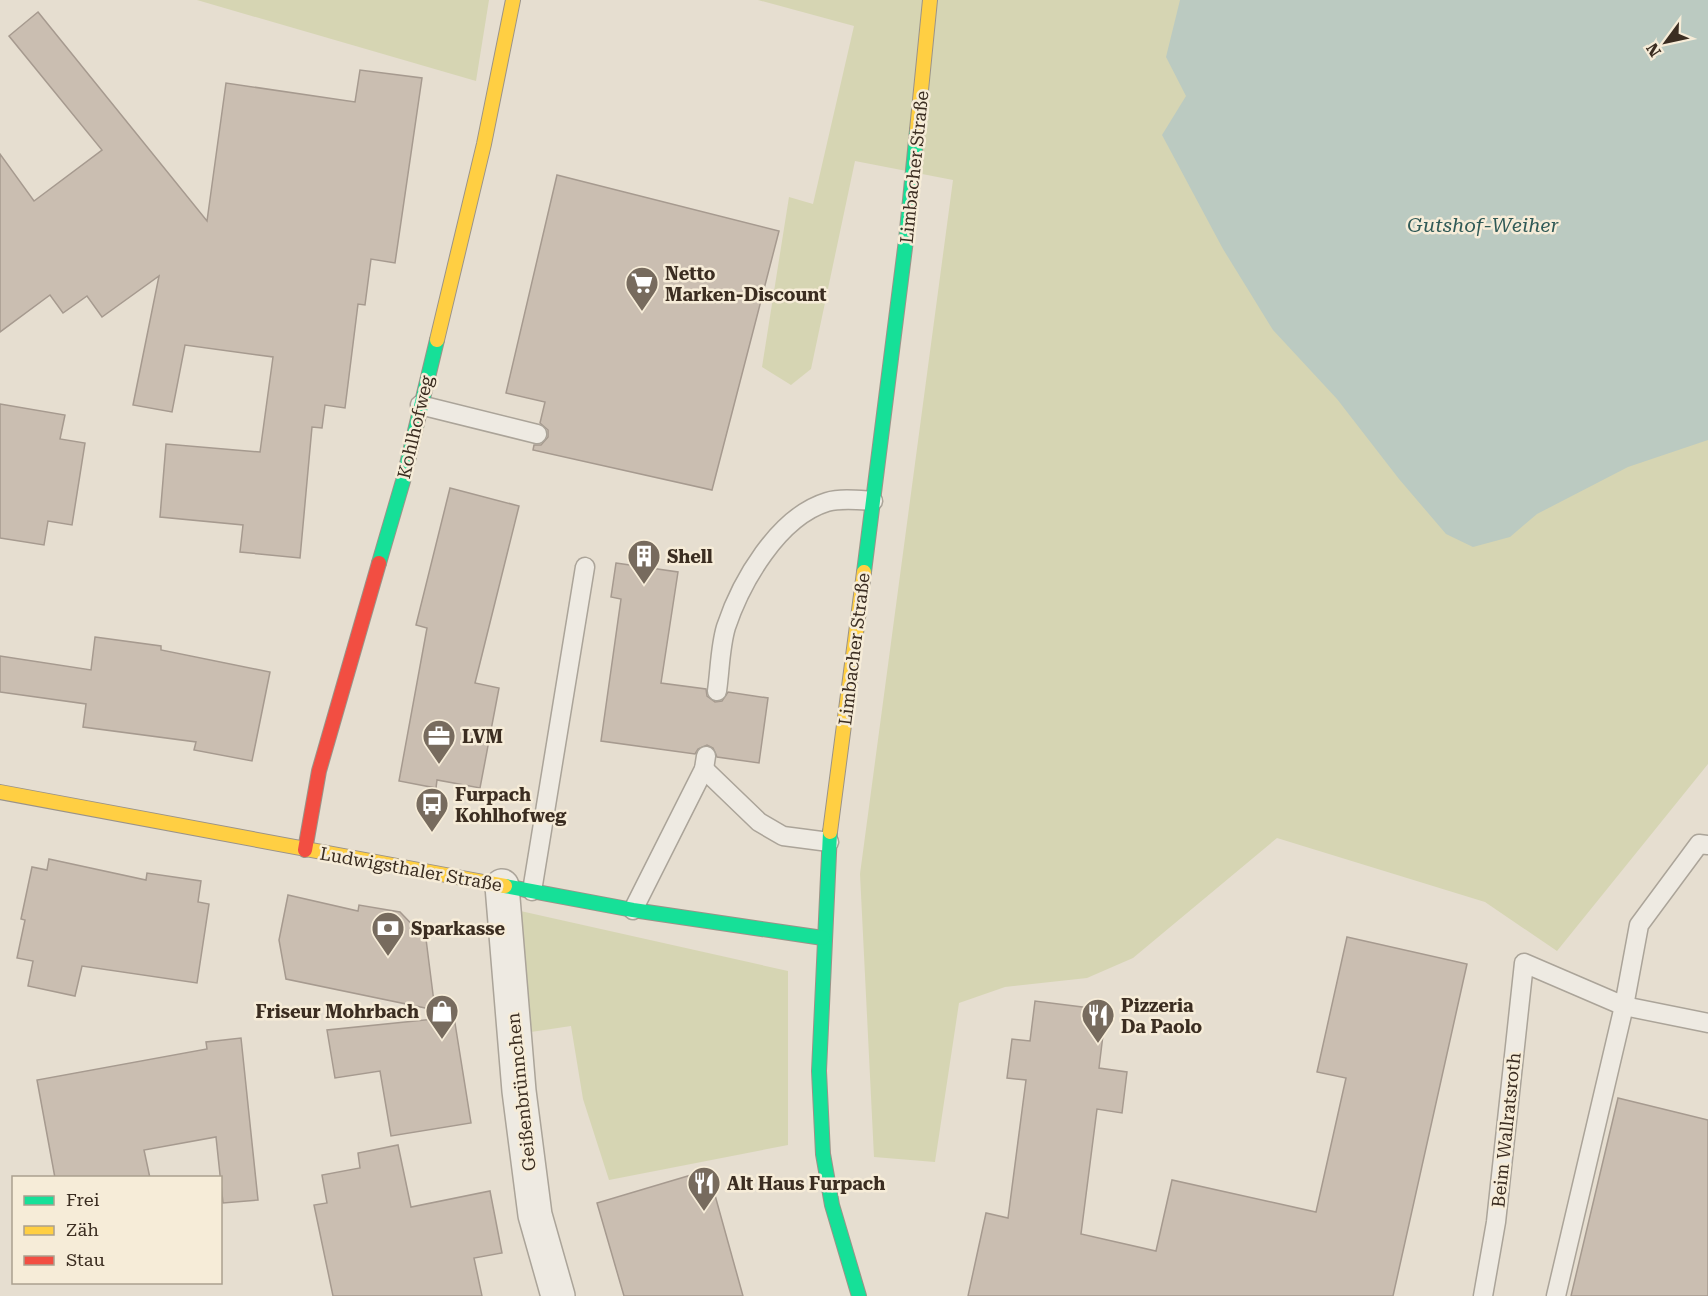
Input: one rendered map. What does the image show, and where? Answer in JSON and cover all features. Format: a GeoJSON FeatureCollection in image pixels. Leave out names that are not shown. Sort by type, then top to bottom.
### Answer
{"type":"FeatureCollection","features":[{"type":"Feature","properties":{"kind":"street","name":"Kohlhofweg"},"geometry":{"type":"LineString","coordinates":[[305,850],[319,771],[403,481],[484,144],[513,0]]}},
{"type":"Feature","properties":{"kind":"street","name":"Limbacher Straße"},"geometry":{"type":"LineString","coordinates":[[859,1296],[832,1205],[822,1154],[819,1071],[823,938],[829,842],[906,240],[930,0]]}},
{"type":"Feature","properties":{"kind":"street","name":"Ludwigsthaler Straße"},"geometry":{"type":"LineString","coordinates":[[0,792],[633,910],[823,938]]}},
{"type":"Feature","properties":{"kind":"street","name":"Geißenbrünnchen"},"geometry":{"type":"LineString","coordinates":[[517,889],[518,1080],[535,1215],[558,1296]]}},
{"type":"Feature","properties":{"kind":"lane"},"geometry":{"type":"LineString","coordinates":[[420,405],[537,434]]}},
{"type":"Feature","properties":{"kind":"lane"},"geometry":{"type":"LineString","coordinates":[[717,691],[725,629],[745,578],[783,531],[812,508],[828,501],[851,499],[873,501]]}},
{"type":"Feature","properties":{"kind":"lane"},"geometry":{"type":"LineString","coordinates":[[517,889],[585,567]]}},
{"type":"Feature","properties":{"kind":"lane"},"geometry":{"type":"LineString","coordinates":[[633,910],[705,762],[759,822],[783,836],[829,842]]}},
{"type":"Feature","properties":{"kind":"lane"},"geometry":{"type":"LineString","coordinates":[[1556,1296],[1624,1006],[1639,925],[1700,844],[1708,845]]}},
{"type":"Feature","properties":{"kind":"lane","name":"Beim Wallratsroth"},"geometry":{"type":"LineString","coordinates":[[1483,1296],[1496,1222],[1524,963],[1624,1006]]}},
{"type":"Feature","properties":{"kind":"lane"},"geometry":{"type":"LineString","coordinates":[[1624,1006],[1708,1023]]}},
{"type":"Feature","properties":{"kind":"green space"},"geometry":{"type":"Polygon","coordinates":[[[197,0],[489,0],[476,81],[197,0]]]}},
{"type":"Feature","properties":{"kind":"green space"},"geometry":{"type":"Polygon","coordinates":[[[758,0],[1708,0],[1708,764],[1557,951],[1485,902],[1277,838],[1133,958],[1087,978],[1005,987],[959,1003],[935,1162],[874,1157],[860,874],[953,180],[855,161],[811,369],[791,385],[762,367],[789,197],[813,204],[854,26],[758,0]]]}},
{"type":"Feature","properties":{"kind":"green space"},"geometry":{"type":"Polygon","coordinates":[[[516,910],[788,971],[788,1145],[609,1180],[583,1099],[571,1026],[531,1032],[516,910]]]}},
{"type":"Feature","properties":{"kind":"water","name":"Gutshof-Weiher"},"geometry":{"type":"Polygon","coordinates":[[[1180,0],[1708,0],[1708,440],[1628,467],[1537,514],[1510,537],[1473,547],[1446,534],[1399,479],[1337,399],[1273,330],[1223,249],[1162,135],[1186,96],[1166,57],[1180,0]]]}},
{"type":"Feature","properties":{"kind":"building"},"geometry":{"type":"Polygon","coordinates":[[[38,12],[207,221],[226,83],[355,102],[360,70],[422,78],[395,263],[371,259],[365,305],[358,304],[345,408],[325,405],[322,428],[312,427],[300,558],[240,552],[243,525],[160,517],[166,444],[260,452],[273,357],[185,345],[172,412],[133,405],[159,276],[102,317],[87,296],[63,313],[50,295],[0,332],[0,154],[34,201],[102,150],[9,36],[38,12]]]}},
{"type":"Feature","properties":{"kind":"building","name":"Netto Marken-Discount"},"geometry":{"type":"Polygon","coordinates":[[[557,175],[779,231],[712,490],[533,450],[534,445],[541,445],[548,437],[548,430],[540,423],[545,402],[506,393],[557,175]]]}},
{"type":"Feature","properties":{"kind":"building"},"geometry":{"type":"Polygon","coordinates":[[[0,404],[65,415],[60,439],[85,443],[72,525],[48,521],[44,545],[0,538],[0,404]]]}},
{"type":"Feature","properties":{"kind":"building"},"geometry":{"type":"Polygon","coordinates":[[[450,488],[519,506],[475,683],[499,688],[480,788],[437,780],[436,788],[399,781],[427,628],[416,625],[450,488]]]}},
{"type":"Feature","properties":{"kind":"building"},"geometry":{"type":"Polygon","coordinates":[[[616,563],[678,572],[661,683],[706,689],[707,696],[715,702],[722,701],[728,692],[768,698],[759,763],[717,757],[713,748],[707,745],[698,749],[695,754],[601,741],[621,599],[611,597],[616,563]]]}},
{"type":"Feature","properties":{"kind":"building"},"geometry":{"type":"Polygon","coordinates":[[[95,637],[161,646],[161,650],[270,672],[252,761],[194,750],[196,742],[83,727],[86,704],[0,692],[0,656],[91,670],[95,637]]]}},
{"type":"Feature","properties":{"kind":"building"},"geometry":{"type":"Polygon","coordinates":[[[49,859],[146,880],[147,873],[201,881],[198,902],[209,904],[197,983],[82,966],[75,996],[28,986],[33,961],[17,958],[25,920],[21,919],[32,867],[47,870],[49,859]]]}},
{"type":"Feature","properties":{"kind":"building"},"geometry":{"type":"Polygon","coordinates":[[[288,895],[358,911],[359,905],[400,912],[426,939],[435,1010],[286,979],[279,940],[288,895]]]}},
{"type":"Feature","properties":{"kind":"building"},"geometry":{"type":"Polygon","coordinates":[[[1347,937],[1467,964],[1393,1296],[968,1296],[986,1213],[1008,1218],[1026,1080],[1007,1078],[1012,1039],[1030,1041],[1035,1001],[1106,1010],[1099,1068],[1127,1072],[1122,1113],[1097,1109],[1081,1234],[1156,1251],[1172,1180],[1316,1212],[1346,1078],[1317,1072],[1347,937]]]}},
{"type":"Feature","properties":{"kind":"building"},"geometry":{"type":"Polygon","coordinates":[[[454,1017],[471,1123],[391,1136],[380,1071],[335,1078],[327,1030],[454,1017]]]}},
{"type":"Feature","properties":{"kind":"building"},"geometry":{"type":"Polygon","coordinates":[[[241,1038],[258,1200],[223,1203],[222,1176],[220,1176],[216,1137],[144,1150],[150,1176],[55,1176],[37,1080],[207,1049],[206,1042],[241,1038]]]}},
{"type":"Feature","properties":{"kind":"building"},"geometry":{"type":"Polygon","coordinates":[[[1618,1098],[1708,1120],[1708,1296],[1571,1296],[1618,1098]]]}},
{"type":"Feature","properties":{"kind":"building"},"geometry":{"type":"Polygon","coordinates":[[[398,1145],[411,1207],[490,1191],[502,1253],[474,1258],[482,1296],[333,1296],[314,1205],[327,1203],[322,1175],[360,1168],[358,1153],[398,1145]]]}},
{"type":"Feature","properties":{"kind":"building"},"geometry":{"type":"Polygon","coordinates":[[[708,1170],[743,1296],[624,1296],[597,1203],[708,1170]]]}},
{"type":"Feature","properties":{"kind":"traffic: fast"},"geometry":{"type":"LineString","coordinates":[[864,572],[906,240],[917,130]]}},
{"type":"Feature","properties":{"kind":"traffic: fast"},"geometry":{"type":"LineString","coordinates":[[379,563],[403,481],[437,340]]}},
{"type":"Feature","properties":{"kind":"traffic: fast"},"geometry":{"type":"LineString","coordinates":[[830,832],[819,1071],[823,1154],[832,1205],[859,1296]]}},
{"type":"Feature","properties":{"kind":"traffic: fast"},"geometry":{"type":"LineString","coordinates":[[505,886],[633,910],[823,938]]}},
{"type":"Feature","properties":{"kind":"traffic: slow"},"geometry":{"type":"LineString","coordinates":[[437,340],[484,144],[513,0]]}},
{"type":"Feature","properties":{"kind":"traffic: slow"},"geometry":{"type":"LineString","coordinates":[[917,130],[930,0]]}},
{"type":"Feature","properties":{"kind":"traffic: slow"},"geometry":{"type":"LineString","coordinates":[[830,832],[864,572]]}},
{"type":"Feature","properties":{"kind":"traffic: slow"},"geometry":{"type":"LineString","coordinates":[[0,792],[505,886]]}},
{"type":"Feature","properties":{"kind":"traffic: jam"},"geometry":{"type":"LineString","coordinates":[[305,850],[319,771],[379,563]]}},
{"type":"Feature","properties":{"kind":"place","name":"Netto Marken-Discount"},"geometry":{"type":"Point","coordinates":[642,312]}},
{"type":"Feature","properties":{"kind":"place","name":"Shell"},"geometry":{"type":"Point","coordinates":[644,585]}},
{"type":"Feature","properties":{"kind":"place","name":"LVM"},"geometry":{"type":"Point","coordinates":[439,765]}},
{"type":"Feature","properties":{"kind":"place","name":"Furpach Kohlhofweg"},"geometry":{"type":"Point","coordinates":[432,833]}},
{"type":"Feature","properties":{"kind":"place","name":"Sparkasse"},"geometry":{"type":"Point","coordinates":[388,957]}},
{"type":"Feature","properties":{"kind":"place","name":"Friseur Mohrbach"},"geometry":{"type":"Point","coordinates":[442,1040]}},
{"type":"Feature","properties":{"kind":"place","name":"Pizzeria Da Paolo"},"geometry":{"type":"Point","coordinates":[1098,1044]}},
{"type":"Feature","properties":{"kind":"place","name":"Alt Haus Furpach"},"geometry":{"type":"Point","coordinates":[704,1212]}}]}
